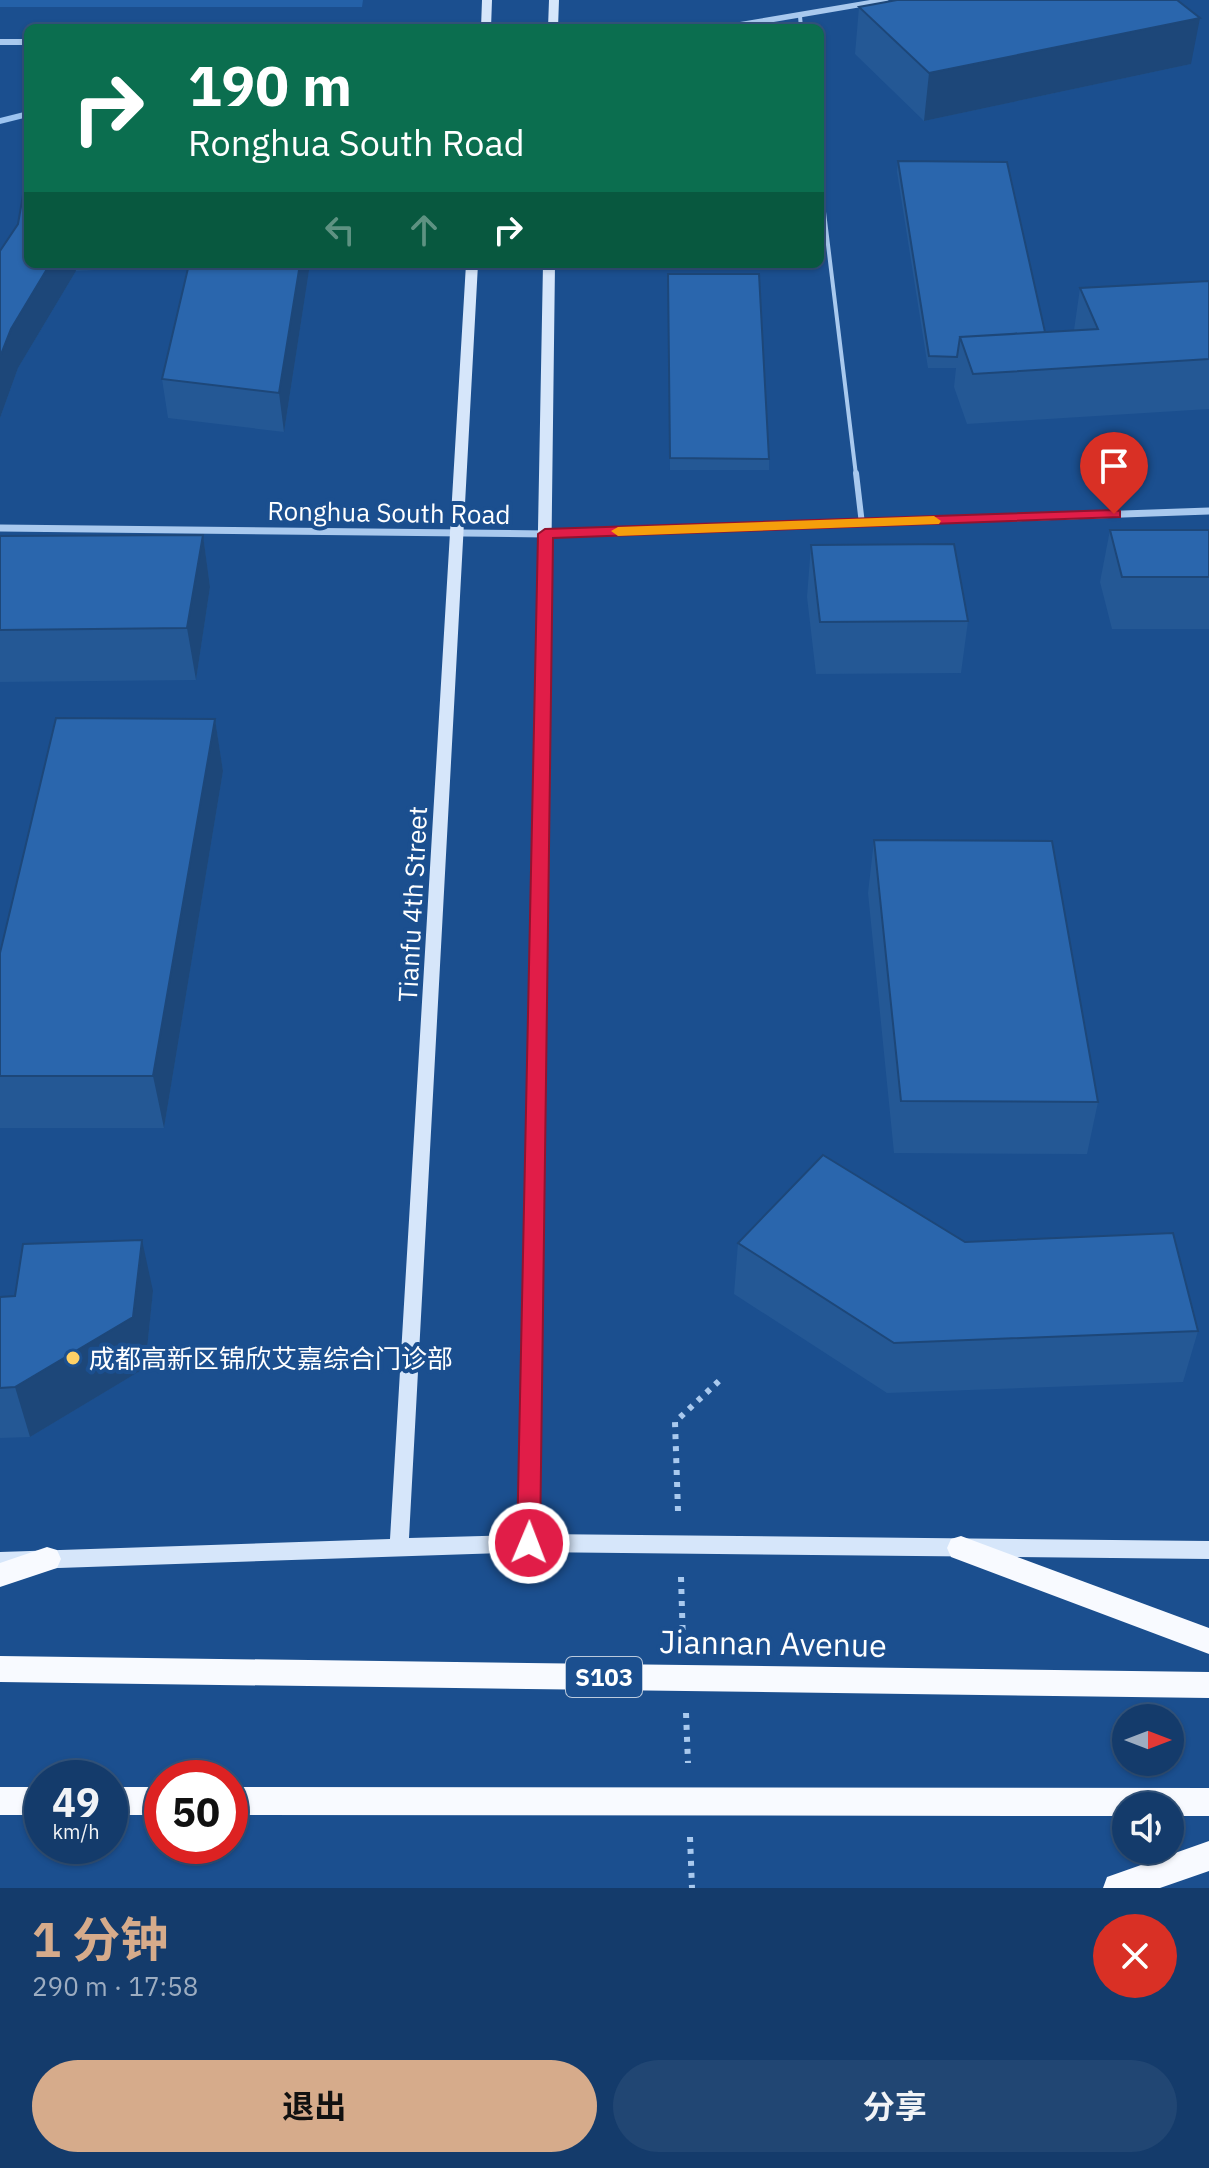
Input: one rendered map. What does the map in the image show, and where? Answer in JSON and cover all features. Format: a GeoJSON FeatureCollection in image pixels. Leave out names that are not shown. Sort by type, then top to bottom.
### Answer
{"type":"FeatureCollection","features":[{"type":"Feature","properties":{"kind":"highway"},"geometry":{"type":"LineString","coordinates":[[961,1548],[1209,1641]]}},
{"type":"Feature","properties":{"kind":"highway"},"geometry":{"type":"LineString","coordinates":[[0,1575],[47,1559]]}},
{"type":"Feature","properties":{"kind":"highway","name":"Jiannan Avenue"},"geometry":{"type":"LineString","coordinates":[[0,1669],[1209,1685]]}},
{"type":"Feature","properties":{"kind":"highway"},"geometry":{"type":"LineString","coordinates":[[0,1801],[24,1801]]}},
{"type":"Feature","properties":{"kind":"highway"},"geometry":{"type":"LineString","coordinates":[[248,1801],[1209,1802]]}},
{"type":"Feature","properties":{"kind":"highway"},"geometry":{"type":"LineString","coordinates":[[1118,1888],[1209,1856]]}},
{"type":"Feature","properties":{"kind":"main road"},"geometry":{"type":"LineString","coordinates":[[486,24],[487,0]]}},
{"type":"Feature","properties":{"kind":"main road"},"geometry":{"type":"LineString","coordinates":[[553,24],[554,0]]}},
{"type":"Feature","properties":{"kind":"main road","name":"Tianfu 4th Street"},"geometry":{"type":"LineString","coordinates":[[399,1546],[472,268]]}},
{"type":"Feature","properties":{"kind":"main road"},"geometry":{"type":"LineString","coordinates":[[529,1543],[549,268]]}},
{"type":"Feature","properties":{"kind":"main road"},"geometry":{"type":"LineString","coordinates":[[0,1561],[529,1543],[1209,1550]]}},
{"type":"Feature","properties":{"kind":"street"},"geometry":{"type":"LineString","coordinates":[[748,24],[885,0]]}},
{"type":"Feature","properties":{"kind":"street"},"geometry":{"type":"LineString","coordinates":[[0,42],[24,42]]}},
{"type":"Feature","properties":{"kind":"street","name":"Ronghua South Road"},"geometry":{"type":"LineString","coordinates":[[0,528],[545,534],[1209,511]]}},
{"type":"Feature","properties":{"kind":"lane"},"geometry":{"type":"LineString","coordinates":[[800,16],[801,24]]}},
{"type":"Feature","properties":{"kind":"lane"},"geometry":{"type":"LineString","coordinates":[[824,212],[862,524]]}},
{"type":"Feature","properties":{"kind":"path"},"geometry":{"type":"LineString","coordinates":[[679,1515],[675,1422],[720,1380]]}},
{"type":"Feature","properties":{"kind":"path"},"geometry":{"type":"LineString","coordinates":[[680,1562],[684,1655]]}},
{"type":"Feature","properties":{"kind":"path"},"geometry":{"type":"LineString","coordinates":[[685,1701],[688,1779]]}},
{"type":"Feature","properties":{"kind":"path"},"geometry":{"type":"LineString","coordinates":[[690,1826],[692,1888]]}},
{"type":"Feature","properties":{"kind":"shaded area"},"geometry":{"type":"Polygon","coordinates":[[[0,0],[363,0],[362,7],[0,7],[0,0]]]}},
{"type":"Feature","properties":{"kind":"building"},"geometry":{"type":"Polygon","coordinates":[[[897,0],[1177,0],[1200,18],[929,73],[859,7],[897,0]]]}},
{"type":"Feature","properties":{"kind":"building"},"geometry":{"type":"Polygon","coordinates":[[[898,161],[1007,162],[1045,332],[960,337],[957,357],[929,356],[898,161]]]}},
{"type":"Feature","properties":{"kind":"building"},"geometry":{"type":"Polygon","coordinates":[[[24,190],[24,268],[48,268],[11,329],[0,357],[0,251],[18,224],[24,190]]]}},
{"type":"Feature","properties":{"kind":"building"},"geometry":{"type":"Polygon","coordinates":[[[188,268],[299,268],[279,393],[162,379],[188,268]]]}},
{"type":"Feature","properties":{"kind":"building"},"geometry":{"type":"Polygon","coordinates":[[[668,274],[759,274],[769,459],[670,458],[668,274]]]}},
{"type":"Feature","properties":{"kind":"building"},"geometry":{"type":"Polygon","coordinates":[[[1209,281],[1209,359],[973,374],[960,337],[1098,329],[1080,288],[1209,281]]]}},
{"type":"Feature","properties":{"kind":"building"},"geometry":{"type":"Polygon","coordinates":[[[1110,530],[1209,530],[1209,577],[1122,577],[1110,530]]]}},
{"type":"Feature","properties":{"kind":"building"},"geometry":{"type":"Polygon","coordinates":[[[203,535],[187,628],[0,630],[0,536],[203,535]]]}},
{"type":"Feature","properties":{"kind":"building"},"geometry":{"type":"Polygon","coordinates":[[[954,544],[968,621],[820,622],[811,545],[954,544]]]}},
{"type":"Feature","properties":{"kind":"building"},"geometry":{"type":"Polygon","coordinates":[[[56,718],[215,719],[153,1076],[0,1076],[0,953],[56,718]]]}},
{"type":"Feature","properties":{"kind":"building"},"geometry":{"type":"Polygon","coordinates":[[[874,840],[1052,841],[1098,1102],[901,1101],[874,840]]]}},
{"type":"Feature","properties":{"kind":"building"},"geometry":{"type":"Polygon","coordinates":[[[823,1155],[965,1242],[1173,1233],[1198,1331],[894,1343],[738,1243],[823,1155]]]}},
{"type":"Feature","properties":{"kind":"building"},"geometry":{"type":"Polygon","coordinates":[[[142,1240],[133,1317],[15,1387],[0,1388],[0,1297],[15,1296],[23,1244],[142,1240]]]}},
{"type":"Feature","properties":{"kind":"waterway"},"geometry":{"type":"LineString","coordinates":[[0,121],[24,115]]}},
{"type":"Feature","properties":{"kind":"slow traffic"},"geometry":{"type":"LineString","coordinates":[[618,531],[934,521]]}},
{"type":"Feature","properties":{"kind":"place","name":"成都高新区锦欣艾嘉综合门诊部"},"geometry":{"type":"Point","coordinates":[73,1358]}},
{"type":"Feature","properties":{"kind":"route"},"geometry":{"type":"LineString","coordinates":[[529,1543],[545,534],[1114,514]]}}]}
